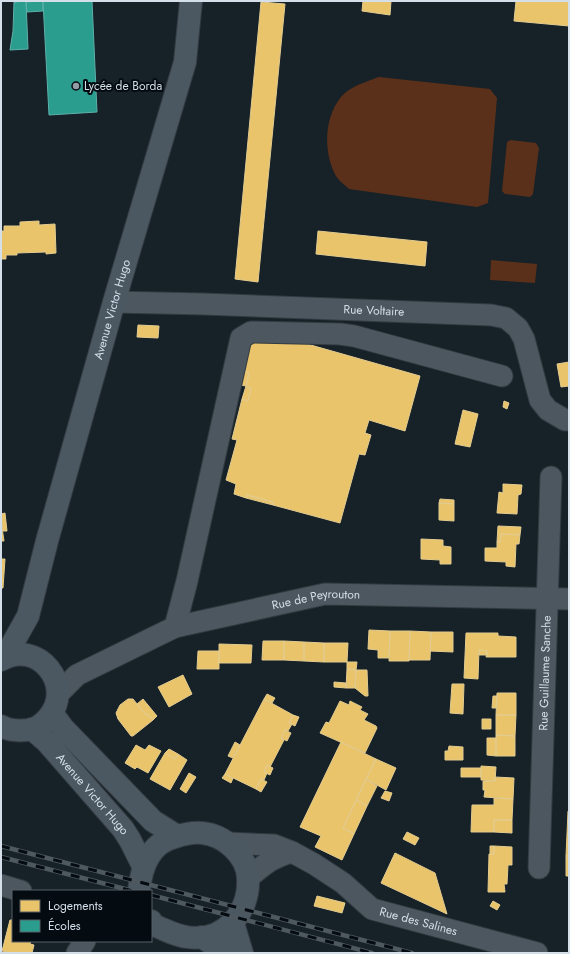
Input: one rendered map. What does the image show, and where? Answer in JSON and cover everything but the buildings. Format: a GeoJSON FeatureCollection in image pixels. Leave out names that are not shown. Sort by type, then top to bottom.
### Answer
{"type":"FeatureCollection","features":[{"type":"Feature","properties":{"kind":"main road","name":"Avenue Victor Hugo"},"geometry":{"type":"LineString","coordinates":[[3,658],[28,616],[47,540],[114,302],[185,62],[191,1]]}},
{"type":"Feature","properties":{"kind":"main road","name":"Avenue Victor Hugo"},"geometry":{"type":"LineString","coordinates":[[28,616],[51,685],[63,728],[153,821],[177,836]]}},
{"type":"Feature","properties":{"kind":"main road"},"geometry":{"type":"LineString","coordinates":[[1,726],[5,729],[18,731],[32,730],[43,723],[51,685],[20,653],[3,658]]}},
{"type":"Feature","properties":{"kind":"main road","name":"Avenue Victor Hugo"},"geometry":{"type":"LineString","coordinates":[[32,730],[47,742],[123,829],[143,866]]}},
{"type":"Feature","properties":{"kind":"main road"},"geometry":{"type":"LineString","coordinates":[[139,890],[143,866],[150,854],[167,839],[177,836],[190,833],[203,833],[215,836],[237,852],[244,864],[248,878],[245,900],[242,909],[233,923],[224,930],[214,935],[187,937],[152,924]]}},
{"type":"Feature","properties":{"kind":"main road"},"geometry":{"type":"LineString","coordinates":[[233,923],[242,953]]}},
{"type":"Feature","properties":{"kind":"main road"},"geometry":{"type":"LineString","coordinates":[[202,937],[225,953]]}},
{"type":"Feature","properties":{"kind":"street","name":"Rue Voltaire"},"geometry":{"type":"LineString","coordinates":[[114,302],[207,304],[491,315],[506,318],[518,328],[524,339],[540,400],[548,410],[565,420],[569,420]]}},
{"type":"Feature","properties":{"kind":"street"},"geometry":{"type":"LineString","coordinates":[[175,627],[187,581],[241,338],[244,335],[251,332],[340,334],[354,336],[502,376]]}},
{"type":"Feature","properties":{"kind":"street","name":"Rue Guillaume Sanche"},"geometry":{"type":"LineString","coordinates":[[539,868],[551,477]]}},
{"type":"Feature","properties":{"kind":"street","name":"Rue de Peyrouton"},"geometry":{"type":"LineString","coordinates":[[51,685],[77,675],[175,627],[325,594],[569,599]]}},
{"type":"Feature","properties":{"kind":"street","name":"Rue des Salines"},"geometry":{"type":"LineString","coordinates":[[226,843],[274,845],[292,852],[314,864],[343,883],[372,909],[538,953]]}},
{"type":"Feature","properties":{"kind":"street"},"geometry":{"type":"LineString","coordinates":[[248,878],[267,862],[279,855],[292,852]]}},
{"type":"Feature","properties":{"kind":"street"},"geometry":{"type":"LineString","coordinates":[[1,885],[18,890]]}},
{"type":"Feature","properties":{"kind":"street"},"geometry":{"type":"LineString","coordinates":[[77,953],[84,942]]}},
{"type":"Feature","properties":{"kind":"shaded area"},"geometry":{"type":"Polygon","coordinates":[[[379,77],[490,89],[497,98],[488,203],[477,207],[349,189],[339,180],[332,167],[327,146],[327,135],[331,115],[335,105],[345,93],[358,85],[379,77]]]}},
{"type":"Feature","properties":{"kind":"shaded area"},"geometry":{"type":"Polygon","coordinates":[[[511,140],[536,143],[539,148],[533,194],[530,197],[505,194],[502,191],[507,142],[511,140]]]}},
{"type":"Feature","properties":{"kind":"shaded area"},"geometry":{"type":"Polygon","coordinates":[[[491,260],[537,264],[535,283],[490,280],[491,260]]]}},
{"type":"Feature","properties":{"kind":"railway"},"geometry":{"type":"LineString","coordinates":[[1,846],[412,953]]}},
{"type":"Feature","properties":{"kind":"railway"},"geometry":{"type":"LineString","coordinates":[[1,857],[129,890]]}},
{"type":"Feature","properties":{"kind":"railway"},"geometry":{"type":"LineString","coordinates":[[152,895],[372,953]]}},
{"type":"Feature","properties":{"kind":"place","name":"Lycée de Borda"},"geometry":{"type":"Point","coordinates":[76,86]}}]}
